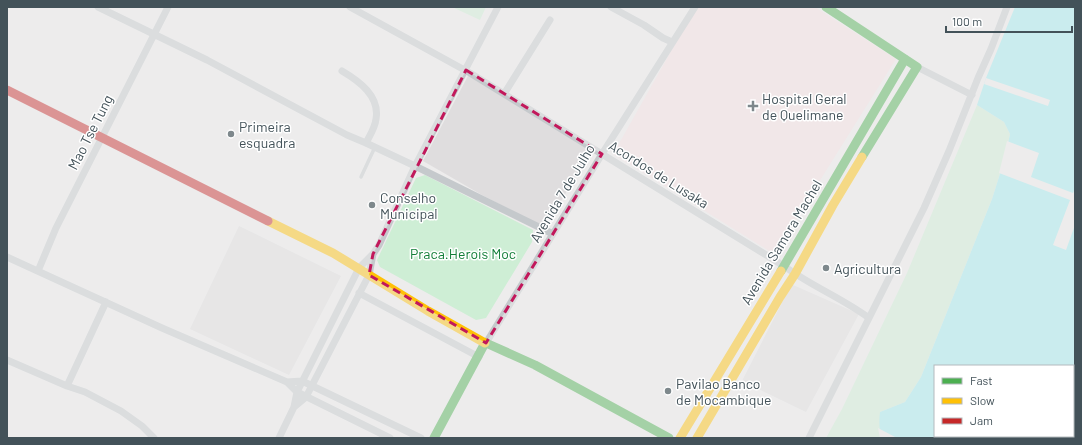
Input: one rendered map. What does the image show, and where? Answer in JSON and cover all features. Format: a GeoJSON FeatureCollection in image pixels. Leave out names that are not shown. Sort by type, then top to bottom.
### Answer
{"type":"FeatureCollection","features":[{"type":"Feature","properties":{"kind":"street"},"geometry":{"type":"LineString","coordinates":[[98,7],[220,67],[347,135],[415,166],[553,234]]}},
{"type":"Feature","properties":{"kind":"street","name":"Mao Tse Tung"},"geometry":{"type":"LineString","coordinates":[[38,271],[56,228],[168,7]]}},
{"type":"Feature","properties":{"kind":"street","name":"Acordos de Lusaka"},"geometry":{"type":"LineString","coordinates":[[350,7],[466,70],[795,274],[858,310],[869,318]]}},
{"type":"Feature","properties":{"kind":"street"},"geometry":{"type":"LineString","coordinates":[[279,438],[294,407],[296,392],[359,268],[373,254],[379,245],[415,166],[498,7]]}},
{"type":"Feature","properties":{"kind":"street"},"geometry":{"type":"LineString","coordinates":[[611,7],[644,25],[662,38],[672,42]]}},
{"type":"Feature","properties":{"kind":"street","name":"Avenida 7 de Julho"},"geometry":{"type":"LineString","coordinates":[[434,438],[486,343],[602,154],[695,7]]}},
{"type":"Feature","properties":{"kind":"street"},"geometry":{"type":"LineString","coordinates":[[826,7],[917,67],[972,94]]}},
{"type":"Feature","properties":{"kind":"street"},"geometry":{"type":"LineString","coordinates":[[810,438],[924,208],[991,50],[1007,7]]}},
{"type":"Feature","properties":{"kind":"street"},"geometry":{"type":"LineString","coordinates":[[504,94],[550,20]]}},
{"type":"Feature","properties":{"kind":"street","name":"Avenida Samora Machel"},"geometry":{"type":"LineString","coordinates":[[680,438],[784,266],[905,59]]}},
{"type":"Feature","properties":{"kind":"street","name":"Avenida Samora Machel"},"geometry":{"type":"LineString","coordinates":[[697,438],[795,274],[833,205],[917,67]]}},
{"type":"Feature","properties":{"kind":"street"},"geometry":{"type":"LineString","coordinates":[[342,71],[367,89],[377,110],[374,128],[366,143]]}},
{"type":"Feature","properties":{"kind":"street"},"geometry":{"type":"LineString","coordinates":[[7,90],[333,253],[369,274],[395,292],[486,343],[535,365],[669,438]]}},
{"type":"Feature","properties":{"kind":"street"},"geometry":{"type":"LineString","coordinates":[[294,407],[306,397],[312,386],[369,274],[373,254]]}},
{"type":"Feature","properties":{"kind":"street"},"geometry":{"type":"LineString","coordinates":[[7,257],[162,328],[287,382],[296,392],[390,438]]}},
{"type":"Feature","properties":{"kind":"street"},"geometry":{"type":"LineString","coordinates":[[359,293],[479,356]]}},
{"type":"Feature","properties":{"kind":"street"},"geometry":{"type":"LineString","coordinates":[[67,386],[106,302]]}},
{"type":"Feature","properties":{"kind":"street"},"geometry":{"type":"LineString","coordinates":[[7,360],[67,386],[85,392],[122,412],[142,426],[154,438]]}},
{"type":"Feature","properties":{"kind":"street"},"geometry":{"type":"LineString","coordinates":[[287,382],[302,381],[421,438]]}},
{"type":"Feature","properties":{"kind":"lane"},"geometry":{"type":"LineString","coordinates":[[361,177],[375,147]]}},
{"type":"Feature","properties":{"kind":"highlighted area"},"geometry":{"type":"Polygon","coordinates":[[[466,70],[602,154],[486,343],[369,275],[373,254],[466,70]]]}},
{"type":"Feature","properties":{"kind":"shaded area","name":"Hospital Geral de Quelimane"},"geometry":{"type":"Polygon","coordinates":[[[696,7],[815,7],[896,59],[774,254],[613,154],[696,7]]]}},
{"type":"Feature","properties":{"kind":"shaded area"},"geometry":{"type":"Polygon","coordinates":[[[469,74],[592,149],[545,228],[482,195],[423,161],[469,74]]]}},
{"type":"Feature","properties":{"kind":"shaded area"},"geometry":{"type":"Polygon","coordinates":[[[239,226],[341,276],[289,375],[190,329],[239,226]]]}},
{"type":"Feature","properties":{"kind":"shaded area"},"geometry":{"type":"Polygon","coordinates":[[[784,281],[859,314],[806,412],[742,381],[789,289],[784,281]]]}},
{"type":"Feature","properties":{"kind":"green space"},"geometry":{"type":"Polygon","coordinates":[[[452,7],[486,7],[480,20],[452,7]]]}},
{"type":"Feature","properties":{"kind":"green space"},"geometry":{"type":"Polygon","coordinates":[[[977,105],[1004,122],[1010,134],[1005,158],[992,199],[921,377],[905,402],[880,412],[882,438],[826,438],[842,409],[907,273],[977,105]]]}},
{"type":"Feature","properties":{"kind":"green space","name":"Praca.Herois Moc"},"geometry":{"type":"Polygon","coordinates":[[[425,175],[533,230],[532,242],[486,318],[476,320],[380,267],[377,260],[416,178],[425,175]]]}},
{"type":"Feature","properties":{"kind":"water"},"geometry":{"type":"Polygon","coordinates":[[[1015,7],[1075,7],[1075,438],[882,438],[880,432],[880,412],[905,402],[921,377],[992,199],[1005,158],[1010,134],[1004,122],[977,105],[986,78],[1015,7]]]}},
{"type":"Feature","properties":{"kind":"pier"},"geometry":{"type":"Polygon","coordinates":[[[986,78],[1050,100],[1048,106],[984,84],[986,78]]]}},
{"type":"Feature","properties":{"kind":"pier"},"geometry":{"type":"Polygon","coordinates":[[[1007,141],[1039,153],[1031,177],[1073,193],[1075,189],[1075,225],[1066,250],[1053,245],[1070,200],[999,173],[1007,141]]]}},
{"type":"Feature","properties":{"kind":"pier"},"geometry":{"type":"Polygon","coordinates":[[[878,428],[897,438],[880,438],[878,428]]]}},
{"type":"Feature","properties":{"kind":"traffic: fast"},"geometry":{"type":"LineString","coordinates":[[826,7],[917,67],[862,157]]}},
{"type":"Feature","properties":{"kind":"traffic: fast"},"geometry":{"type":"LineString","coordinates":[[781,271],[905,59]]}},
{"type":"Feature","properties":{"kind":"traffic: fast"},"geometry":{"type":"LineString","coordinates":[[434,438],[485,343]]}},
{"type":"Feature","properties":{"kind":"traffic: fast"},"geometry":{"type":"LineString","coordinates":[[486,343],[535,365],[669,438]]}},
{"type":"Feature","properties":{"kind":"traffic: slow"},"geometry":{"type":"LineString","coordinates":[[697,438],[795,274],[833,205],[862,157]]}},
{"type":"Feature","properties":{"kind":"traffic: slow"},"geometry":{"type":"LineString","coordinates":[[268,221],[333,253],[428,311],[485,343]]}},
{"type":"Feature","properties":{"kind":"traffic: slow"},"geometry":{"type":"LineString","coordinates":[[680,438],[781,271]]}},
{"type":"Feature","properties":{"kind":"traffic: jam"},"geometry":{"type":"LineString","coordinates":[[7,90],[268,221]]}},
{"type":"Feature","properties":{"kind":"place","name":"Hospital Geral de Quelimane"},"geometry":{"type":"Point","coordinates":[753,106]}},
{"type":"Feature","properties":{"kind":"place","name":"Primeira esquadra"},"geometry":{"type":"Point","coordinates":[231,134]}},
{"type":"Feature","properties":{"kind":"place","name":"Conselho Municipal"},"geometry":{"type":"Point","coordinates":[372,205]}},
{"type":"Feature","properties":{"kind":"place","name":"Agricultura"},"geometry":{"type":"Point","coordinates":[826,268]}},
{"type":"Feature","properties":{"kind":"place","name":"Pavilao Banco de Mocambique"},"geometry":{"type":"Point","coordinates":[668,391]}}]}
